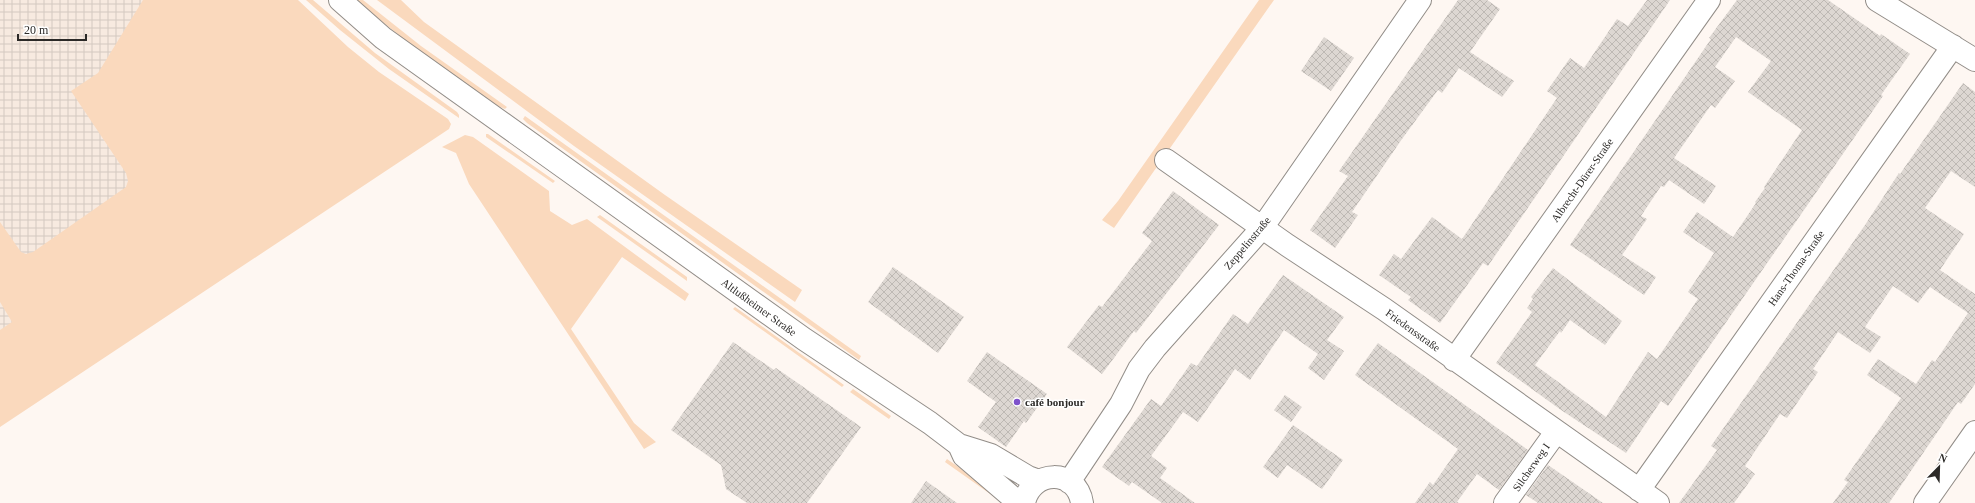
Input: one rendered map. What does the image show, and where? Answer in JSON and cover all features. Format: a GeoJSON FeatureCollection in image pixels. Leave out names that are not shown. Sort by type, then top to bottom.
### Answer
{"type":"FeatureCollection","features":[{"type":"Feature","properties":{"kind":"street","name":"Altlußheimer Straße"},"geometry":{"type":"LineString","coordinates":[[340,0],[383,38],[561,167],[804,339],[930,423],[959,445],[991,455],[1028,477],[1038,481]]}},
{"type":"Feature","properties":{"kind":"street","name":"Zeppelinstraße"},"geometry":{"type":"LineString","coordinates":[[1069,482],[1121,404],[1139,369],[1155,348],[1262,228],[1420,0]]}},
{"type":"Feature","properties":{"kind":"street","name":"Albrecht-Dürer-Straße"},"geometry":{"type":"LineString","coordinates":[[1454,360],[1709,0]]}},
{"type":"Feature","properties":{"kind":"street"},"geometry":{"type":"LineString","coordinates":[[1877,0],[1975,60]]}},
{"type":"Feature","properties":{"kind":"street","name":"Hans-Thoma-Straße"},"geometry":{"type":"LineString","coordinates":[[1639,490],[1953,46]]}},
{"type":"Feature","properties":{"kind":"street","name":"Friedensstraße"},"geometry":{"type":"LineString","coordinates":[[1166,160],[1262,228],[1384,310],[1658,503]]}},
{"type":"Feature","properties":{"kind":"street","name":"Silcherweg I"},"geometry":{"type":"LineString","coordinates":[[1505,503],[1556,432]]}},
{"type":"Feature","properties":{"kind":"street"},"geometry":{"type":"LineString","coordinates":[[1925,503],[1975,432]]}},
{"type":"Feature","properties":{"kind":"street","name":"Altlußheimer Straße"},"geometry":{"type":"LineString","coordinates":[[959,445],[964,456],[1019,503]]}},
{"type":"Feature","properties":{"kind":"street"},"geometry":{"type":"LineString","coordinates":[[1024,503],[1030,487],[1038,481],[1049,477],[1060,478],[1077,488],[1082,503]]}},
{"type":"Feature","properties":{"kind":"shaded area"},"geometry":{"type":"Polygon","coordinates":[[[0,0],[235,0],[158,187],[0,405],[0,0]]]}},
{"type":"Feature","properties":{"kind":"shaded area"},"geometry":{"type":"Polygon","coordinates":[[[143,0],[298,0],[348,47],[379,72],[448,119],[451,124],[449,129],[0,427],[0,330],[12,322],[0,302],[0,222],[21,252],[26,254],[33,252],[126,187],[128,181],[126,173],[71,91],[98,73],[143,0]]]}},
{"type":"Feature","properties":{"kind":"shaded area"},"geometry":{"type":"Polygon","coordinates":[[[306,0],[313,0],[375,53],[457,112],[459,118],[389,69],[340,30],[306,0]]]}},
{"type":"Feature","properties":{"kind":"shaded area"},"geometry":{"type":"Polygon","coordinates":[[[355,0],[363,0],[421,46],[507,107],[505,109],[498,106],[420,52],[355,0]]]}},
{"type":"Feature","properties":{"kind":"shaded area"},"geometry":{"type":"Polygon","coordinates":[[[377,0],[401,0],[424,22],[665,195],[802,290],[795,302],[574,146],[377,0]]]}},
{"type":"Feature","properties":{"kind":"shaded area"},"geometry":{"type":"Polygon","coordinates":[[[1259,0],[1274,0],[1114,228],[1102,220],[1118,201],[1259,0]]]}},
{"type":"Feature","properties":{"kind":"shaded area"},"geometry":{"type":"Polygon","coordinates":[[[525,116],[861,356],[859,360],[527,123],[523,119],[525,116]]]}},
{"type":"Feature","properties":{"kind":"shaded area"},"geometry":{"type":"Polygon","coordinates":[[[486,134],[555,181],[553,183],[486,137],[486,134]]]}},
{"type":"Feature","properties":{"kind":"shaded area"},"geometry":{"type":"Polygon","coordinates":[[[465,135],[473,137],[549,191],[550,211],[572,225],[587,219],[689,294],[685,301],[622,257],[571,329],[634,423],[656,442],[644,449],[469,184],[456,153],[442,147],[465,135]]]}},
{"type":"Feature","properties":{"kind":"shaded area"},"geometry":{"type":"Polygon","coordinates":[[[600,215],[687,277],[687,281],[597,217],[600,215]]]}},
{"type":"Feature","properties":{"kind":"shaded area"},"geometry":{"type":"Polygon","coordinates":[[[735,307],[844,385],[842,387],[733,309],[735,307]]]}},
{"type":"Feature","properties":{"kind":"shaded area"},"geometry":{"type":"Polygon","coordinates":[[[853,389],[891,416],[889,419],[850,392],[853,389]]]}},
{"type":"Feature","properties":{"kind":"shaded area"},"geometry":{"type":"Polygon","coordinates":[[[947,459],[1010,503],[1003,503],[945,462],[947,459]]]}},
{"type":"Feature","properties":{"kind":"building"},"geometry":{"type":"Polygon","coordinates":[[[1458,0],[1487,0],[1500,9],[1470,52],[1514,81],[1502,97],[1459,68],[1442,93],[1438,90],[1402,139],[1352,212],[1358,215],[1335,248],[1310,230],[1348,176],[1339,171],[1458,0]]]}},
{"type":"Feature","properties":{"kind":"building"},"geometry":{"type":"Polygon","coordinates":[[[1647,0],[1670,0],[1488,266],[1483,263],[1440,323],[1408,300],[1411,297],[1379,275],[1394,254],[1401,259],[1432,217],[1462,239],[1557,98],[1547,91],[1570,58],[1584,68],[1617,19],[1628,26],[1647,0]]]}},
{"type":"Feature","properties":{"kind":"building"},"geometry":{"type":"Polygon","coordinates":[[[1737,0],[1828,0],[1880,36],[1881,34],[1910,54],[1881,95],[1883,96],[1668,406],[1661,401],[1626,453],[1561,410],[1496,363],[1532,312],[1527,308],[1533,299],[1531,297],[1553,268],[1622,321],[1605,345],[1570,320],[1535,365],[1606,417],[1648,352],[1657,359],[1698,299],[1688,292],[1714,253],[1683,232],[1697,212],[1733,237],[1802,130],[1748,92],[1771,61],[1736,37],[1715,67],[1735,81],[1715,108],[1711,105],[1674,158],[1716,186],[1704,204],[1669,180],[1664,187],[1661,186],[1641,216],[1647,219],[1622,255],[1656,277],[1644,295],[1570,245],[1711,39],[1709,38],[1737,0]]]}},
{"type":"Feature","properties":{"kind":"building"},"geometry":{"type":"Polygon","coordinates":[[[1324,37],[1354,58],[1331,91],[1301,71],[1324,37]]]}},
{"type":"Feature","properties":{"kind":"building"},"geometry":{"type":"Polygon","coordinates":[[[1963,83],[1975,92],[1975,187],[1951,171],[1925,208],[1964,234],[1940,270],[1975,294],[1975,384],[1961,404],[1958,402],[1889,503],[1833,503],[1848,482],[1844,480],[1901,398],[1867,375],[1878,359],[1916,384],[1932,360],[1935,362],[1968,313],[1930,287],[1918,303],[1893,286],[1865,327],[1881,337],[1870,353],[1838,332],[1813,369],[1818,372],[1787,418],[1780,414],[1745,466],[1755,474],[1734,503],[1679,503],[1717,450],[1711,446],[1865,225],[1899,173],[1900,174],[1963,83]]]}},
{"type":"Feature","properties":{"kind":"building"},"geometry":{"type":"Polygon","coordinates":[[[1173,191],[1219,225],[1136,333],[1134,331],[1102,374],[1067,347],[1099,305],[1102,307],[1152,241],[1142,233],[1173,191]]]}},
{"type":"Feature","properties":{"kind":"building"},"geometry":{"type":"Polygon","coordinates":[[[893,267],[964,317],[938,353],[868,302],[893,267]]]}},
{"type":"Feature","properties":{"kind":"building"},"geometry":{"type":"Polygon","coordinates":[[[1283,275],[1344,317],[1327,340],[1344,351],[1324,380],[1308,368],[1318,354],[1284,330],[1250,380],[1235,369],[1198,422],[1183,412],[1151,456],[1167,468],[1160,478],[1195,503],[1162,503],[1132,482],[1129,486],[1102,467],[1151,399],[1161,406],[1191,363],[1197,366],[1233,314],[1248,324],[1283,275]]]}},
{"type":"Feature","properties":{"kind":"building"},"geometry":{"type":"Polygon","coordinates":[[[733,342],[774,370],[776,368],[861,427],[807,503],[747,503],[726,489],[721,465],[671,430],[733,342]]]}},
{"type":"Feature","properties":{"kind":"building"},"geometry":{"type":"Polygon","coordinates":[[[1378,343],[1528,450],[1499,490],[1477,474],[1457,502],[1459,503],[1415,503],[1430,482],[1433,485],[1458,449],[1355,375],[1378,343]]]}},
{"type":"Feature","properties":{"kind":"building"},"geometry":{"type":"Polygon","coordinates":[[[987,352],[1047,394],[1026,423],[1024,421],[1006,447],[978,427],[996,402],[967,381],[987,352]]]}},
{"type":"Feature","properties":{"kind":"building"},"geometry":{"type":"Polygon","coordinates":[[[1285,395],[1302,407],[1291,422],[1274,410],[1285,395]]]}},
{"type":"Feature","properties":{"kind":"building"},"geometry":{"type":"Polygon","coordinates":[[[1293,425],[1343,460],[1322,489],[1287,465],[1278,478],[1263,467],[1293,425]]]}},
{"type":"Feature","properties":{"kind":"building"},"geometry":{"type":"Polygon","coordinates":[[[1548,465],[1603,503],[1538,503],[1526,495],[1548,465]]]}},
{"type":"Feature","properties":{"kind":"building"},"geometry":{"type":"Polygon","coordinates":[[[926,481],[957,503],[911,503],[926,481]]]}},
{"type":"Feature","properties":{"kind":"place","name":"café bonjour"},"geometry":{"type":"Point","coordinates":[1017,402]}}]}
